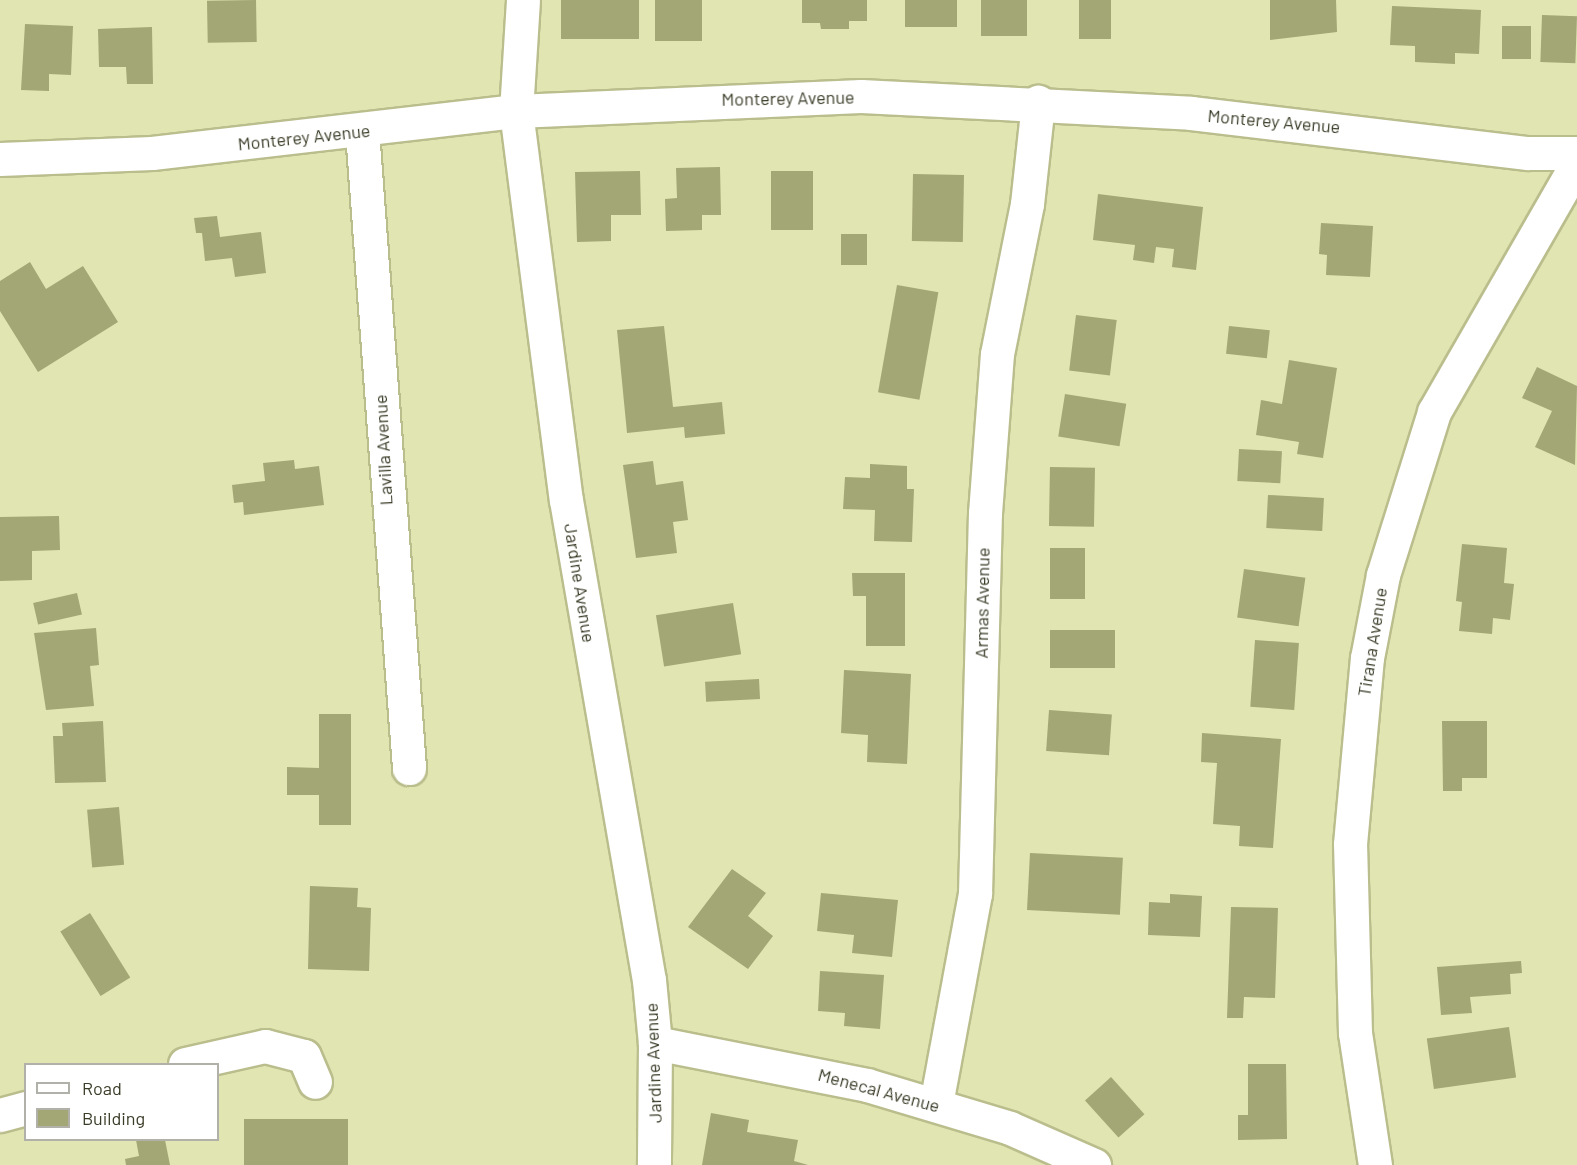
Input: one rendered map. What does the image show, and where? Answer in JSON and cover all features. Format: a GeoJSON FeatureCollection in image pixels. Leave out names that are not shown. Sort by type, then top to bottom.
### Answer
{"type":"FeatureCollection","features":[{"type":"Feature","properties":{"kind":"street","name":"Jardine Avenue"},"geometry":{"type":"LineString","coordinates":[[523,0],[516,111],[566,500],[655,1043],[654,1165]]}},
{"type":"Feature","properties":{"kind":"street","name":"Monterey Avenue"},"geometry":{"type":"LineString","coordinates":[[0,159],[153,153],[362,131],[516,111],[861,96],[1038,102],[1343,128],[1528,153],[1577,153]]}},
{"type":"Feature","properties":{"kind":"street","name":"Armas Avenue"},"geometry":{"type":"LineString","coordinates":[[936,1104],[975,894],[985,513],[997,354],[1027,204],[1038,102]]}},
{"type":"Feature","properties":{"kind":"street","name":"Lavilla Avenue"},"geometry":{"type":"LineString","coordinates":[[362,131],[409,768]]}},
{"type":"Feature","properties":{"kind":"street","name":"Tirana Avenue"},"geometry":{"type":"LineString","coordinates":[[1375,1165],[1355,1033],[1350,844],[1367,658],[1383,575],[1434,412],[1577,164]]}},
{"type":"Feature","properties":{"kind":"street","name":"Menecal Avenue"},"geometry":{"type":"LineString","coordinates":[[655,1043],[774,1064],[936,1104],[1010,1128],[1094,1165]]}},
{"type":"Feature","properties":{"kind":"street"},"geometry":{"type":"LineString","coordinates":[[193,1063],[265,1046],[310,1069]]}},
{"type":"Feature","properties":{"kind":"street"},"geometry":{"type":"LineString","coordinates":[[0,1115],[24,1109]]}},
{"type":"Feature","properties":{"kind":"building"},"geometry":{"type":"Polygon","coordinates":[[[256,0],[257,42],[208,43],[207,1],[256,0]]]}},
{"type":"Feature","properties":{"kind":"building"},"geometry":{"type":"Polygon","coordinates":[[[561,0],[639,0],[639,39],[561,39],[561,0]]]}},
{"type":"Feature","properties":{"kind":"building"},"geometry":{"type":"Polygon","coordinates":[[[655,0],[702,0],[702,41],[655,41],[655,0]]]}},
{"type":"Feature","properties":{"kind":"building"},"geometry":{"type":"Polygon","coordinates":[[[802,0],[867,0],[867,21],[849,21],[849,29],[821,29],[820,23],[802,23],[802,0]]]}},
{"type":"Feature","properties":{"kind":"building"},"geometry":{"type":"Polygon","coordinates":[[[905,0],[957,0],[957,27],[905,27],[905,0]]]}},
{"type":"Feature","properties":{"kind":"building"},"geometry":{"type":"Polygon","coordinates":[[[981,0],[1027,0],[1027,36],[981,36],[981,0]]]}},
{"type":"Feature","properties":{"kind":"building"},"geometry":{"type":"Polygon","coordinates":[[[1079,0],[1111,0],[1111,39],[1079,39],[1079,0]]]}},
{"type":"Feature","properties":{"kind":"building"},"geometry":{"type":"Polygon","coordinates":[[[1270,0],[1336,0],[1337,32],[1270,40],[1270,0]]]}},
{"type":"Feature","properties":{"kind":"building"},"geometry":{"type":"Polygon","coordinates":[[[1392,6],[1481,10],[1479,54],[1455,53],[1455,64],[1415,62],[1415,46],[1390,45],[1392,6]]]}},
{"type":"Feature","properties":{"kind":"building"},"geometry":{"type":"Polygon","coordinates":[[[1542,15],[1577,16],[1575,63],[1540,62],[1542,15]]]}},
{"type":"Feature","properties":{"kind":"building"},"geometry":{"type":"Polygon","coordinates":[[[25,24],[73,26],[71,75],[49,74],[49,91],[21,90],[25,24]]]}},
{"type":"Feature","properties":{"kind":"building"},"geometry":{"type":"Polygon","coordinates":[[[1502,26],[1531,26],[1531,59],[1502,59],[1502,26]]]}},
{"type":"Feature","properties":{"kind":"building"},"geometry":{"type":"Polygon","coordinates":[[[152,27],[153,84],[127,84],[126,67],[99,67],[98,29],[152,27]]]}},
{"type":"Feature","properties":{"kind":"building"},"geometry":{"type":"Polygon","coordinates":[[[720,167],[721,215],[702,215],[702,230],[666,231],[665,199],[677,198],[676,168],[720,167]]]}},
{"type":"Feature","properties":{"kind":"building"},"geometry":{"type":"Polygon","coordinates":[[[640,171],[641,215],[611,215],[611,241],[577,242],[575,172],[640,171]]]}},
{"type":"Feature","properties":{"kind":"building"},"geometry":{"type":"Polygon","coordinates":[[[771,171],[813,171],[813,230],[771,230],[771,171]]]}},
{"type":"Feature","properties":{"kind":"building"},"geometry":{"type":"Polygon","coordinates":[[[913,174],[964,175],[963,242],[912,241],[913,174]]]}},
{"type":"Feature","properties":{"kind":"building"},"geometry":{"type":"Polygon","coordinates":[[[1098,194],[1203,207],[1196,270],[1172,267],[1174,249],[1156,247],[1154,263],[1133,260],[1135,245],[1093,240],[1098,194]]]}},
{"type":"Feature","properties":{"kind":"building"},"geometry":{"type":"Polygon","coordinates":[[[217,216],[220,237],[261,232],[266,273],[235,277],[232,258],[205,261],[202,233],[196,233],[194,218],[217,216]]]}},
{"type":"Feature","properties":{"kind":"building"},"geometry":{"type":"Polygon","coordinates":[[[1321,223],[1373,226],[1370,277],[1326,275],[1327,255],[1319,254],[1321,223]]]}},
{"type":"Feature","properties":{"kind":"building"},"geometry":{"type":"Polygon","coordinates":[[[841,234],[867,234],[867,265],[841,265],[841,234]]]}},
{"type":"Feature","properties":{"kind":"building"},"geometry":{"type":"Polygon","coordinates":[[[30,262],[46,289],[83,266],[118,322],[38,372],[0,311],[0,281],[30,262]]]}},
{"type":"Feature","properties":{"kind":"building"},"geometry":{"type":"Polygon","coordinates":[[[897,285],[938,292],[919,400],[878,392],[897,285]]]}},
{"type":"Feature","properties":{"kind":"building"},"geometry":{"type":"Polygon","coordinates":[[[1076,315],[1117,320],[1110,376],[1069,371],[1076,315]]]}},
{"type":"Feature","properties":{"kind":"building"},"geometry":{"type":"Polygon","coordinates":[[[664,326],[673,407],[722,402],[725,434],[685,438],[684,427],[627,433],[617,330],[664,326]]]}},
{"type":"Feature","properties":{"kind":"building"},"geometry":{"type":"Polygon","coordinates":[[[1229,326],[1270,330],[1267,358],[1226,354],[1229,326]]]}},
{"type":"Feature","properties":{"kind":"building"},"geometry":{"type":"Polygon","coordinates":[[[1289,360],[1337,368],[1323,458],[1297,454],[1299,442],[1256,435],[1261,400],[1282,404],[1289,360]]]}},
{"type":"Feature","properties":{"kind":"building"},"geometry":{"type":"Polygon","coordinates":[[[1537,367],[1577,386],[1575,465],[1535,447],[1552,411],[1522,398],[1537,367]]]}},
{"type":"Feature","properties":{"kind":"building"},"geometry":{"type":"Polygon","coordinates":[[[1065,394],[1126,404],[1120,446],[1058,436],[1065,394]]]}},
{"type":"Feature","properties":{"kind":"building"},"geometry":{"type":"Polygon","coordinates":[[[1239,449],[1282,451],[1280,483],[1237,481],[1239,449]]]}},
{"type":"Feature","properties":{"kind":"building"},"geometry":{"type":"Polygon","coordinates":[[[294,460],[295,469],[319,466],[324,505],[244,515],[243,502],[234,503],[232,485],[265,481],[263,463],[294,460]]]}},
{"type":"Feature","properties":{"kind":"building"},"geometry":{"type":"Polygon","coordinates":[[[653,461],[656,485],[683,481],[688,520],[673,522],[677,553],[636,558],[623,465],[653,461]]]}},
{"type":"Feature","properties":{"kind":"building"},"geometry":{"type":"Polygon","coordinates":[[[870,464],[907,466],[907,489],[914,489],[912,542],[874,541],[875,510],[843,509],[845,477],[870,478],[870,464]]]}},
{"type":"Feature","properties":{"kind":"building"},"geometry":{"type":"Polygon","coordinates":[[[1050,467],[1095,468],[1094,527],[1049,526],[1050,467]]]}},
{"type":"Feature","properties":{"kind":"building"},"geometry":{"type":"Polygon","coordinates":[[[1268,495],[1324,498],[1322,531],[1266,528],[1268,495]]]}},
{"type":"Feature","properties":{"kind":"building"},"geometry":{"type":"Polygon","coordinates":[[[59,516],[60,550],[32,551],[32,580],[0,581],[0,517],[59,516]]]}},
{"type":"Feature","properties":{"kind":"building"},"geometry":{"type":"Polygon","coordinates":[[[1462,544],[1507,548],[1504,583],[1514,584],[1510,620],[1493,618],[1492,634],[1459,631],[1462,602],[1456,601],[1462,544]]]}},
{"type":"Feature","properties":{"kind":"building"},"geometry":{"type":"Polygon","coordinates":[[[1050,548],[1085,548],[1085,599],[1050,599],[1050,548]]]}},
{"type":"Feature","properties":{"kind":"building"},"geometry":{"type":"Polygon","coordinates":[[[1244,569],[1305,578],[1299,626],[1237,618],[1244,569]]]}},
{"type":"Feature","properties":{"kind":"building"},"geometry":{"type":"Polygon","coordinates":[[[852,573],[905,573],[905,646],[866,646],[866,596],[853,596],[852,573]]]}},
{"type":"Feature","properties":{"kind":"building"},"geometry":{"type":"Polygon","coordinates":[[[77,593],[82,614],[38,625],[33,603],[77,593]]]}},
{"type":"Feature","properties":{"kind":"building"},"geometry":{"type":"Polygon","coordinates":[[[733,603],[741,654],[664,667],[656,615],[733,603]]]}},
{"type":"Feature","properties":{"kind":"building"},"geometry":{"type":"Polygon","coordinates":[[[96,628],[99,665],[90,666],[94,706],[46,710],[34,633],[96,628]]]}},
{"type":"Feature","properties":{"kind":"building"},"geometry":{"type":"Polygon","coordinates":[[[1050,630],[1115,630],[1115,668],[1050,668],[1050,630]]]}},
{"type":"Feature","properties":{"kind":"building"},"geometry":{"type":"Polygon","coordinates":[[[1255,640],[1299,643],[1294,710],[1250,707],[1255,640]]]}},
{"type":"Feature","properties":{"kind":"building"},"geometry":{"type":"Polygon","coordinates":[[[844,670],[911,674],[907,764],[867,762],[868,735],[841,733],[844,670]]]}},
{"type":"Feature","properties":{"kind":"building"},"geometry":{"type":"Polygon","coordinates":[[[759,679],[760,699],[706,702],[705,682],[759,679]]]}},
{"type":"Feature","properties":{"kind":"building"},"geometry":{"type":"Polygon","coordinates":[[[1049,710],[1112,714],[1109,755],[1046,751],[1049,710]]]}},
{"type":"Feature","properties":{"kind":"building"},"geometry":{"type":"Polygon","coordinates":[[[319,714],[351,714],[351,825],[319,825],[319,795],[287,795],[287,767],[319,768],[319,714]]]}},
{"type":"Feature","properties":{"kind":"building"},"geometry":{"type":"Polygon","coordinates":[[[103,721],[106,782],[55,783],[53,736],[63,736],[62,723],[103,721]]]}},
{"type":"Feature","properties":{"kind":"building"},"geometry":{"type":"Polygon","coordinates":[[[1442,721],[1487,721],[1487,778],[1462,778],[1462,791],[1443,791],[1442,721]]]}},
{"type":"Feature","properties":{"kind":"building"},"geometry":{"type":"Polygon","coordinates":[[[1202,733],[1281,739],[1273,848],[1239,846],[1240,826],[1213,824],[1217,763],[1201,762],[1202,733]]]}},
{"type":"Feature","properties":{"kind":"building"},"geometry":{"type":"Polygon","coordinates":[[[119,807],[124,865],[92,868],[87,810],[119,807]]]}},
{"type":"Feature","properties":{"kind":"building"},"geometry":{"type":"Polygon","coordinates":[[[1030,853],[1123,858],[1120,915],[1027,910],[1030,853]]]}},
{"type":"Feature","properties":{"kind":"building"},"geometry":{"type":"Polygon","coordinates":[[[732,869],[766,893],[748,916],[773,936],[748,969],[688,927],[732,869]]]}},
{"type":"Feature","properties":{"kind":"building"},"geometry":{"type":"Polygon","coordinates":[[[310,886],[358,888],[357,907],[371,908],[369,971],[308,969],[310,886]]]}},
{"type":"Feature","properties":{"kind":"building"},"geometry":{"type":"Polygon","coordinates":[[[821,893],[898,900],[892,957],[852,953],[854,935],[817,931],[821,893]]]}},
{"type":"Feature","properties":{"kind":"building"},"geometry":{"type":"Polygon","coordinates":[[[1170,894],[1202,896],[1200,937],[1148,935],[1149,902],[1170,903],[1170,894]]]}},
{"type":"Feature","properties":{"kind":"building"},"geometry":{"type":"Polygon","coordinates":[[[1231,907],[1278,908],[1275,998],[1244,997],[1243,1018],[1227,1018],[1231,907]]]}},
{"type":"Feature","properties":{"kind":"building"},"geometry":{"type":"Polygon","coordinates":[[[90,913],[130,977],[101,996],[60,932],[90,913]]]}},
{"type":"Feature","properties":{"kind":"building"},"geometry":{"type":"Polygon","coordinates":[[[1521,961],[1522,973],[1510,974],[1511,994],[1470,997],[1472,1013],[1441,1015],[1437,967],[1521,961]]]}},
{"type":"Feature","properties":{"kind":"building"},"geometry":{"type":"Polygon","coordinates":[[[820,971],[884,975],[880,1029],[844,1026],[845,1013],[818,1011],[820,971]]]}},
{"type":"Feature","properties":{"kind":"building"},"geometry":{"type":"Polygon","coordinates":[[[1509,1027],[1516,1078],[1434,1089],[1427,1039],[1509,1027]]]}},
{"type":"Feature","properties":{"kind":"building"},"geometry":{"type":"Polygon","coordinates":[[[1248,1064],[1286,1064],[1287,1139],[1238,1140],[1238,1115],[1248,1115],[1248,1064]]]}},
{"type":"Feature","properties":{"kind":"building"},"geometry":{"type":"Polygon","coordinates":[[[1111,1077],[1144,1114],[1118,1138],[1085,1100],[1111,1077]]]}},
{"type":"Feature","properties":{"kind":"building"},"geometry":{"type":"Polygon","coordinates":[[[711,1113],[749,1120],[747,1132],[798,1140],[794,1161],[808,1165],[702,1165],[711,1113]]]}},
{"type":"Feature","properties":{"kind":"building"},"geometry":{"type":"Polygon","coordinates":[[[244,1119],[348,1119],[348,1165],[244,1165],[244,1119]]]}},
{"type":"Feature","properties":{"kind":"building"},"geometry":{"type":"Polygon","coordinates":[[[136,1141],[165,1141],[170,1165],[126,1165],[125,1159],[139,1156],[136,1141]]]}}]}
